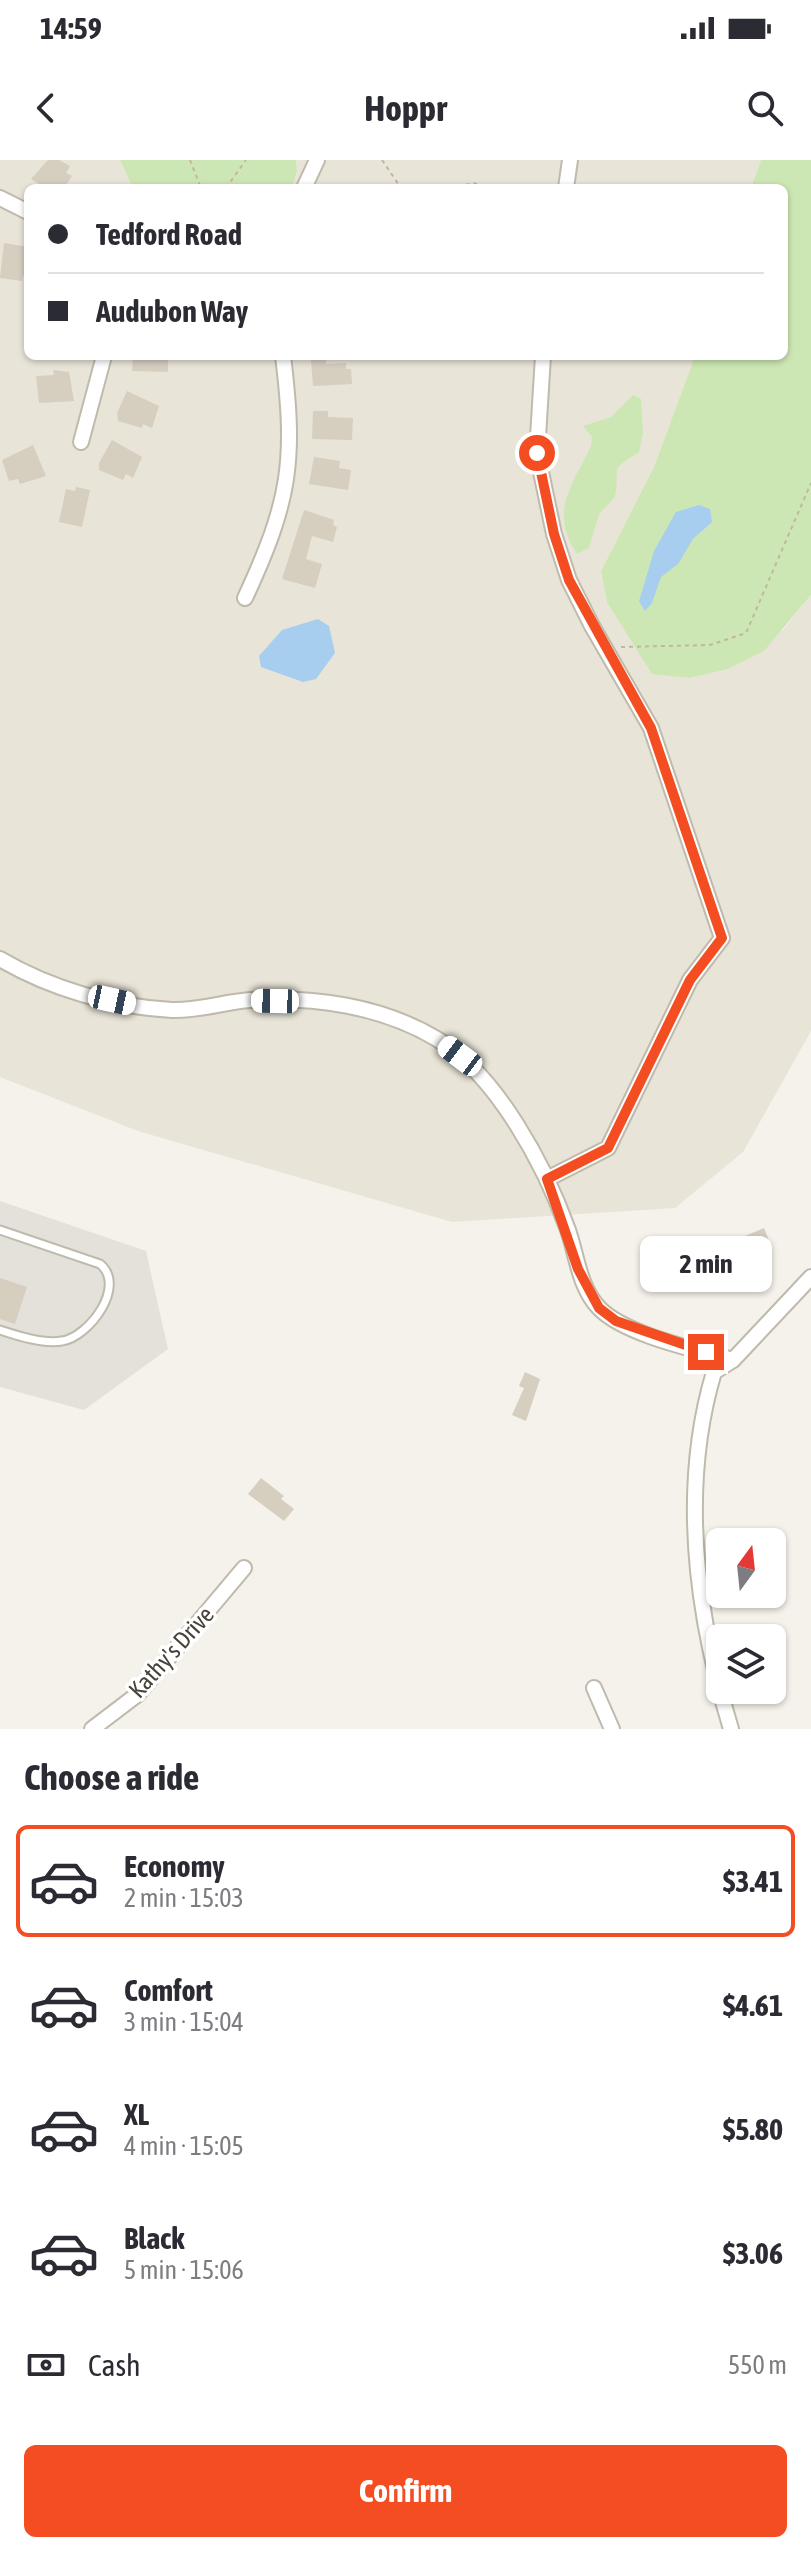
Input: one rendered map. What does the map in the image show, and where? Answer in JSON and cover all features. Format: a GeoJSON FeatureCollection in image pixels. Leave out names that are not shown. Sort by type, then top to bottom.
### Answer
{"type":"FeatureCollection","features":[{"type":"Feature","properties":{"kind":"street"},"geometry":{"type":"LineString","coordinates":[[306,184],[317,160]]}},
{"type":"Feature","properties":{"kind":"street"},"geometry":{"type":"LineString","coordinates":[[567,184],[570,160]]}},
{"type":"Feature","properties":{"kind":"street"},"geometry":{"type":"LineString","coordinates":[[0,198],[24,210]]}},
{"type":"Feature","properties":{"kind":"street"},"geometry":{"type":"LineString","coordinates":[[81,442],[103,360]]}},
{"type":"Feature","properties":{"kind":"street"},"geometry":{"type":"LineString","coordinates":[[245,598],[279,517],[290,467],[290,410],[284,360]]}},
{"type":"Feature","properties":{"kind":"street"},"geometry":{"type":"LineString","coordinates":[[543,360],[537,418],[542,483],[569,580],[651,728],[722,938],[690,980],[608,1148],[547,1179]]}},
{"type":"Feature","properties":{"kind":"street"},"geometry":{"type":"LineString","coordinates":[[0,959],[63,988],[139,1006],[173,1010],[251,1000],[323,1001],[397,1019],[437,1039],[480,1076],[499,1099],[547,1179],[578,1269],[599,1308],[627,1325],[733,1360]]}},
{"type":"Feature","properties":{"kind":"street"},"geometry":{"type":"LineString","coordinates":[[731,1729],[699,1593],[695,1518],[709,1390],[714,1372],[733,1360],[811,1277]]}},
{"type":"Feature","properties":{"kind":"street","name":"Kathy's Drive"},"geometry":{"type":"LineString","coordinates":[[92,1729],[138,1694],[244,1568]]}},
{"type":"Feature","properties":{"kind":"street"},"geometry":{"type":"LineString","coordinates":[[594,1688],[612,1729]]}},
{"type":"Feature","properties":{"kind":"lane"},"geometry":{"type":"LineString","coordinates":[[0,1230],[100,1264],[107,1270],[109,1280],[109,1290],[96,1316],[67,1341],[45,1341],[0,1330]]}},
{"type":"Feature","properties":{"kind":"path"},"geometry":{"type":"LineString","coordinates":[[190,160],[199,184]]}},
{"type":"Feature","properties":{"kind":"path"},"geometry":{"type":"LineString","coordinates":[[229,184],[246,160]]}},
{"type":"Feature","properties":{"kind":"path"},"geometry":{"type":"LineString","coordinates":[[382,160],[398,184]]}},
{"type":"Feature","properties":{"kind":"path"},"geometry":{"type":"LineString","coordinates":[[607,647],[710,645],[746,633],[811,483]]}},
{"type":"Feature","properties":{"kind":"shaded area"},"geometry":{"type":"Polygon","coordinates":[[[0,160],[120,160],[131,184],[24,184],[24,360],[694,360],[654,467],[601,571],[607,602],[782,631],[811,595],[811,1031],[743,1152],[675,1208],[452,1222],[138,1131],[0,1077],[0,160]]]}},
{"type":"Feature","properties":{"kind":"shaded area"},"geometry":{"type":"Polygon","coordinates":[[[296,160],[761,160],[752,184],[293,184],[296,160]]]}},
{"type":"Feature","properties":{"kind":"shaded area"},"geometry":{"type":"Polygon","coordinates":[[[0,1201],[146,1251],[168,1349],[84,1410],[0,1387],[0,1201]]]}},
{"type":"Feature","properties":{"kind":"green space"},"geometry":{"type":"Polygon","coordinates":[[[120,160],[296,160],[293,184],[131,184],[120,160]]]}},
{"type":"Feature","properties":{"kind":"green space"},"geometry":{"type":"Polygon","coordinates":[[[761,160],[811,160],[811,595],[764,651],[728,669],[689,678],[652,674],[607,602],[601,571],[654,467],[694,360],[788,360],[788,184],[752,184],[761,160]]]}},
{"type":"Feature","properties":{"kind":"green space"},"geometry":{"type":"Polygon","coordinates":[[[633,395],[641,399],[643,433],[639,452],[617,470],[615,497],[599,514],[589,548],[577,554],[569,539],[564,511],[571,486],[591,446],[592,437],[583,426],[611,417],[633,395]]]}},
{"type":"Feature","properties":{"kind":"water"},"geometry":{"type":"Polygon","coordinates":[[[699,505],[710,509],[712,522],[693,539],[678,564],[661,577],[652,603],[645,611],[639,601],[654,551],[676,512],[699,505]]]}},
{"type":"Feature","properties":{"kind":"water"},"geometry":{"type":"Polygon","coordinates":[[[318,619],[329,626],[335,653],[316,679],[303,682],[261,667],[259,656],[282,630],[318,619]]]}},
{"type":"Feature","properties":{"kind":"building"},"geometry":{"type":"Polygon","coordinates":[[[48,160],[59,160],[70,166],[66,173],[72,176],[67,184],[39,184],[31,179],[48,160]]]}},
{"type":"Feature","properties":{"kind":"building"},"geometry":{"type":"Polygon","coordinates":[[[4,243],[24,246],[22,281],[0,278],[4,243]]]}},
{"type":"Feature","properties":{"kind":"building"},"geometry":{"type":"Polygon","coordinates":[[[133,360],[168,360],[168,372],[132,371],[133,360]]]}},
{"type":"Feature","properties":{"kind":"building"},"geometry":{"type":"Polygon","coordinates":[[[311,360],[326,360],[326,364],[346,363],[346,369],[351,369],[352,384],[313,386],[311,360]]]}},
{"type":"Feature","properties":{"kind":"building"},"geometry":{"type":"Polygon","coordinates":[[[53,370],[69,372],[74,401],[39,403],[36,376],[54,375],[53,370]]]}},
{"type":"Feature","properties":{"kind":"building"},"geometry":{"type":"Polygon","coordinates":[[[127,391],[159,406],[152,428],[118,421],[117,413],[127,391]]]}},
{"type":"Feature","properties":{"kind":"building"},"geometry":{"type":"Polygon","coordinates":[[[313,411],[328,411],[328,417],[353,418],[352,440],[312,439],[313,411]]]}},
{"type":"Feature","properties":{"kind":"building"},"geometry":{"type":"Polygon","coordinates":[[[112,440],[142,457],[133,478],[126,474],[123,480],[99,470],[99,463],[112,440]]]}},
{"type":"Feature","properties":{"kind":"building"},"geometry":{"type":"Polygon","coordinates":[[[33,445],[46,476],[20,484],[18,479],[9,481],[2,460],[33,445]]]}},
{"type":"Feature","properties":{"kind":"building"},"geometry":{"type":"Polygon","coordinates":[[[314,457],[340,461],[339,468],[351,470],[348,490],[309,484],[314,457]]]}},
{"type":"Feature","properties":{"kind":"building"},"geometry":{"type":"Polygon","coordinates":[[[76,487],[90,490],[82,527],[59,522],[66,489],[75,491],[76,487]]]}},
{"type":"Feature","properties":{"kind":"building"},"geometry":{"type":"Polygon","coordinates":[[[304,510],[334,520],[333,525],[337,527],[333,542],[312,536],[306,559],[322,564],[315,588],[282,579],[304,510]]]}},
{"type":"Feature","properties":{"kind":"building"},"geometry":{"type":"Polygon","coordinates":[[[764,1228],[770,1243],[751,1250],[745,1236],[764,1228]]]}},
{"type":"Feature","properties":{"kind":"building"},"geometry":{"type":"Polygon","coordinates":[[[0,1278],[27,1287],[15,1324],[0,1319],[0,1278]]]}},
{"type":"Feature","properties":{"kind":"building"},"geometry":{"type":"Polygon","coordinates":[[[525,1372],[540,1379],[526,1421],[512,1415],[524,1388],[519,1386],[525,1372]]]}},
{"type":"Feature","properties":{"kind":"building"},"geometry":{"type":"Polygon","coordinates":[[[261,1478],[284,1496],[281,1499],[294,1509],[284,1521],[248,1494],[261,1478]]]}},
{"type":"Feature","properties":{"kind":"route"},"geometry":{"type":"LineString","coordinates":[[537,453],[554,534],[569,580],[651,728],[722,938],[690,980],[608,1148],[547,1179],[568,1232],[578,1269],[599,1308],[616,1321],[706,1352]]}}]}
